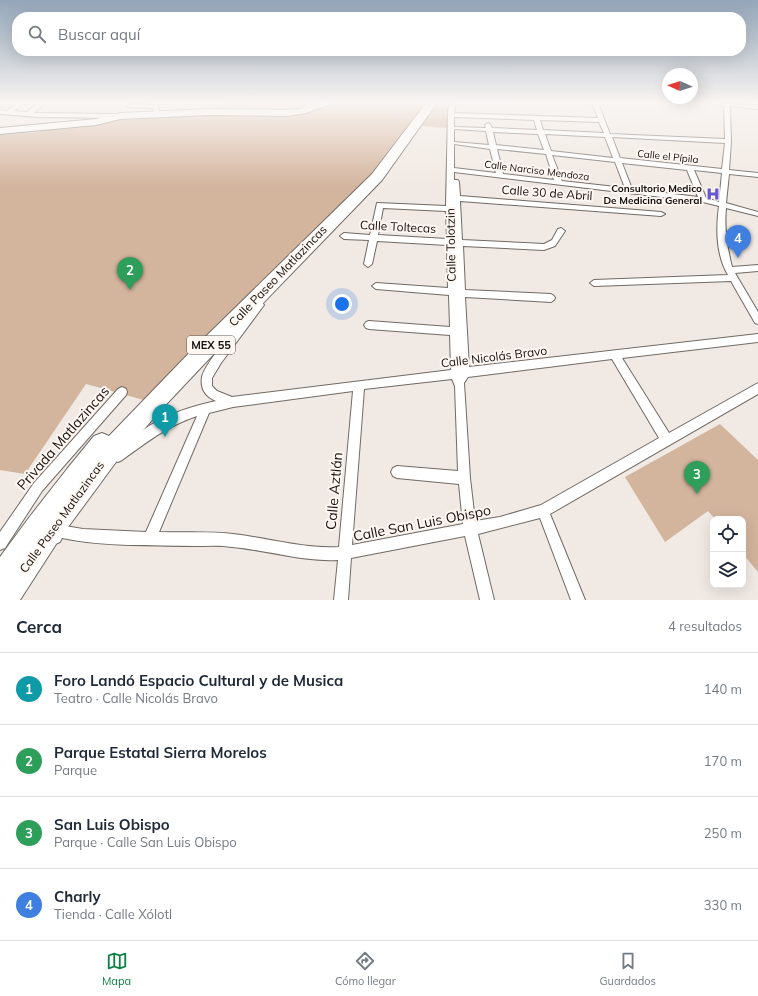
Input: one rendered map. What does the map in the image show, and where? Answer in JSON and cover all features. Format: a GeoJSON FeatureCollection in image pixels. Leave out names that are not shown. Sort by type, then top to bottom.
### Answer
{"type":"FeatureCollection","features":[{"type":"Feature","properties":{"kind":"highway","name":"Calle Paseo Matlazincas"},"geometry":{"type":"LineString","coordinates":[[5,600],[51,529],[108,454],[151,406],[275,280],[380,164],[404,131]]}},
{"type":"Feature","properties":{"kind":"highway","name":"Calle Paseo Matlazincas"},"geometry":{"type":"LineString","coordinates":[[0,580],[40,522],[83,466],[103,444],[160,383],[327,222],[381,173],[412,131]]}},
{"type":"Feature","properties":{"kind":"street","name":"Calle Tolotzin"},"geometry":{"type":"LineString","coordinates":[[453,131],[450,208],[454,243],[464,478],[470,529],[487,600]]}},
{"type":"Feature","properties":{"kind":"street","name":"Calle Tolotzin"},"geometry":{"type":"LineString","coordinates":[[454,243],[456,131]]}},
{"type":"Feature","properties":{"kind":"street"},"geometry":{"type":"LineString","coordinates":[[489,131],[500,176]]}},
{"type":"Feature","properties":{"kind":"street"},"geometry":{"type":"LineString","coordinates":[[515,131],[728,141]]}},
{"type":"Feature","properties":{"kind":"street"},"geometry":{"type":"LineString","coordinates":[[606,131],[619,160],[630,192]]}},
{"type":"Feature","properties":{"kind":"street"},"geometry":{"type":"LineString","coordinates":[[728,131],[721,233],[723,252],[731,274],[758,320]]}},
{"type":"Feature","properties":{"kind":"street"},"geometry":{"type":"LineString","coordinates":[[541,132],[559,183]]}},
{"type":"Feature","properties":{"kind":"street","name":"Calle el Pípila"},"geometry":{"type":"LineString","coordinates":[[456,143],[758,175]]}},
{"type":"Feature","properties":{"kind":"street"},"geometry":{"type":"LineString","coordinates":[[690,168],[703,200]]}},
{"type":"Feature","properties":{"kind":"street","name":"Calle Narciso Mendoza"},"geometry":{"type":"LineString","coordinates":[[455,170],[703,200],[758,214]]}},
{"type":"Feature","properties":{"kind":"street","name":"Calle 30 de Abril"},"geometry":{"type":"LineString","coordinates":[[456,198],[661,214]]}},
{"type":"Feature","properties":{"kind":"street"},"geometry":{"type":"LineString","coordinates":[[368,264],[378,208],[380,205],[450,208]]}},
{"type":"Feature","properties":{"kind":"street","name":"Calle Toltecas"},"geometry":{"type":"LineString","coordinates":[[344,236],[544,247],[553,243],[559,237],[561,231]]}},
{"type":"Feature","properties":{"kind":"street"},"geometry":{"type":"LineString","coordinates":[[594,283],[731,274],[758,268]]}},
{"type":"Feature","properties":{"kind":"street","name":"Calle Nicolás Bravo"},"geometry":{"type":"LineString","coordinates":[[233,402],[213,395],[207,388],[207,377],[216,360],[257,308],[275,280]]}},
{"type":"Feature","properties":{"kind":"street"},"geometry":{"type":"LineString","coordinates":[[376,286],[551,298]]}},
{"type":"Feature","properties":{"kind":"street","name":"Calle Tolotzin"},"geometry":{"type":"LineString","coordinates":[[456,292],[454,331],[460,378]]}},
{"type":"Feature","properties":{"kind":"street"},"geometry":{"type":"LineString","coordinates":[[368,325],[454,331]]}},
{"type":"Feature","properties":{"kind":"street","name":"Calle Nicolás Bravo"},"geometry":{"type":"LineString","coordinates":[[87,481],[153,430],[186,414],[233,402],[359,386],[460,378],[615,355],[758,338]]}},
{"type":"Feature","properties":{"kind":"street"},"geometry":{"type":"LineString","coordinates":[[615,355],[667,441]]}},
{"type":"Feature","properties":{"kind":"street","name":"Calle Aztlán"},"geometry":{"type":"LineString","coordinates":[[341,600],[359,386]]}},
{"type":"Feature","properties":{"kind":"street","name":"Calle San Luis Obispo"},"geometry":{"type":"LineString","coordinates":[[15,600],[59,531],[90,536],[219,540],[312,553],[344,553],[520,519],[543,511],[758,388]]}},
{"type":"Feature","properties":{"kind":"street","name":"Privada Matlazincas"},"geometry":{"type":"LineString","coordinates":[[0,543],[38,487],[122,392]]}},
{"type":"Feature","properties":{"kind":"street"},"geometry":{"type":"LineString","coordinates":[[150,539],[206,408]]}},
{"type":"Feature","properties":{"kind":"street"},"geometry":{"type":"LineString","coordinates":[[397,472],[464,478]]}},
{"type":"Feature","properties":{"kind":"street"},"geometry":{"type":"LineString","coordinates":[[543,511],[578,600]]}},
{"type":"Feature","properties":{"kind":"shaded area"},"geometry":{"type":"Polygon","coordinates":[[[409,131],[386,163],[151,402],[86,384],[25,474],[0,470],[0,135],[38,132],[409,131]]]}},
{"type":"Feature","properties":{"kind":"shaded area"},"geometry":{"type":"Polygon","coordinates":[[[720,424],[758,460],[758,572],[746,558],[746,516],[712,516],[708,511],[665,542],[625,477],[720,424]]]}},
{"type":"Feature","properties":{"kind":"place","name":"Consultorio Medico De Medicina General"},"geometry":{"type":"Point","coordinates":[713,194]}},
{"type":"Feature","properties":{"kind":"place","name":"Charly"},"geometry":{"type":"Point","coordinates":[738,258]}},
{"type":"Feature","properties":{"kind":"place","name":"Parque Estatal Sierra Morelos"},"geometry":{"type":"Point","coordinates":[130,290]}},
{"type":"Feature","properties":{"kind":"place","name":"Foro Landó Espacio Cultural y de Musica"},"geometry":{"type":"Point","coordinates":[165,437]}},
{"type":"Feature","properties":{"kind":"place","name":"San Luis Obispo"},"geometry":{"type":"Point","coordinates":[697,494]}}]}
